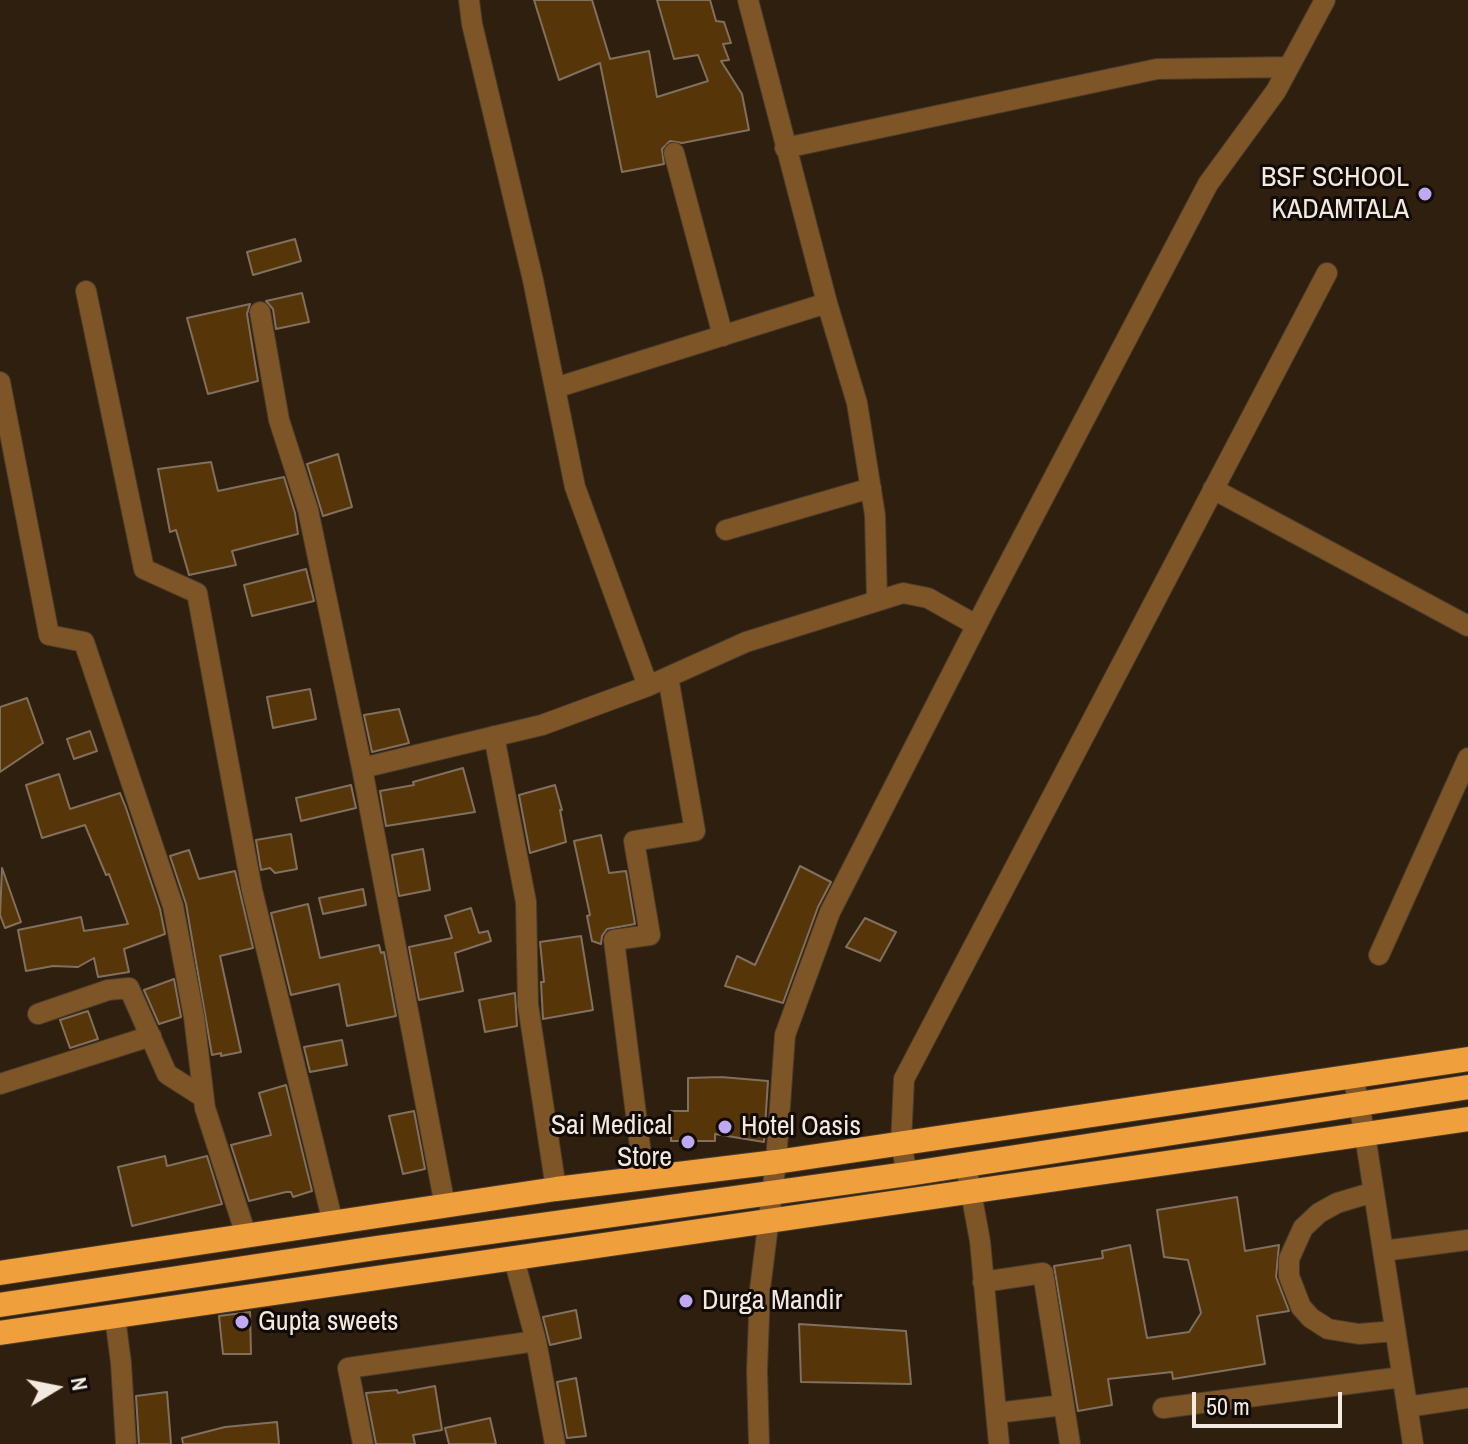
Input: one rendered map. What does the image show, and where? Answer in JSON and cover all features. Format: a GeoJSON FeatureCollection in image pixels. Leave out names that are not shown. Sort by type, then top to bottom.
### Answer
{"type":"FeatureCollection","features":[{"type":"Feature","properties":{"kind":"highway"},"geometry":{"type":"LineString","coordinates":[[0,1273],[556,1189],[776,1162],[1468,1059]]}},
{"type":"Feature","properties":{"kind":"highway"},"geometry":{"type":"LineString","coordinates":[[0,1305],[391,1245],[907,1174],[1468,1087]]}},
{"type":"Feature","properties":{"kind":"highway"},"geometry":{"type":"LineString","coordinates":[[0,1333],[1468,1119]]}},
{"type":"Feature","properties":{"kind":"street"},"geometry":{"type":"LineString","coordinates":[[469,0],[472,24],[533,280],[575,487],[648,686]]}},
{"type":"Feature","properties":{"kind":"street"},"geometry":{"type":"LineString","coordinates":[[748,0],[785,148],[857,403],[875,515],[877,600]]}},
{"type":"Feature","properties":{"kind":"street"},"geometry":{"type":"LineString","coordinates":[[759,1444],[757,1371],[760,1289],[776,1162],[785,1035],[830,912],[976,625],[1208,184],[1276,91],[1325,0]]}},
{"type":"Feature","properties":{"kind":"street"},"geometry":{"type":"LineString","coordinates":[[785,148],[1157,69],[1289,67]]}},
{"type":"Feature","properties":{"kind":"street"},"geometry":{"type":"LineString","coordinates":[[674,153],[723,336]]}},
{"type":"Feature","properties":{"kind":"street"},"geometry":{"type":"LineString","coordinates":[[907,1174],[901,1143],[904,1079],[1327,273]]}},
{"type":"Feature","properties":{"kind":"street"},"geometry":{"type":"LineString","coordinates":[[86,291],[144,569],[197,593],[252,890],[333,1223]]}},
{"type":"Feature","properties":{"kind":"street"},"geometry":{"type":"LineString","coordinates":[[555,388],[827,303]]}},
{"type":"Feature","properties":{"kind":"street"},"geometry":{"type":"LineString","coordinates":[[260,312],[279,420],[308,510],[362,768],[445,1206]]}},
{"type":"Feature","properties":{"kind":"street"},"geometry":{"type":"LineString","coordinates":[[0,382],[49,635],[84,642],[173,906],[194,1017],[203,1097],[246,1235]]}},
{"type":"Feature","properties":{"kind":"street"},"geometry":{"type":"LineString","coordinates":[[726,530],[871,488]]}},
{"type":"Feature","properties":{"kind":"street"},"geometry":{"type":"LineString","coordinates":[[1213,489],[1468,626]]}},
{"type":"Feature","properties":{"kind":"street"},"geometry":{"type":"LineString","coordinates":[[362,768],[542,725],[648,686],[746,642],[903,593],[928,598],[976,625]]}},
{"type":"Feature","properties":{"kind":"street"},"geometry":{"type":"LineString","coordinates":[[644,1178],[614,940],[650,935],[634,841],[695,831],[668,677]]}},
{"type":"Feature","properties":{"kind":"street"},"geometry":{"type":"LineString","coordinates":[[494,736],[526,902],[528,1005],[556,1189]]}},
{"type":"Feature","properties":{"kind":"street"},"geometry":{"type":"LineString","coordinates":[[1379,955],[1468,758]]}},
{"type":"Feature","properties":{"kind":"street"},"geometry":{"type":"LineString","coordinates":[[38,1014],[108,990],[129,988],[167,1074],[203,1097]]}},
{"type":"Feature","properties":{"kind":"street"},"geometry":{"type":"LineString","coordinates":[[0,1084],[151,1036]]}},
{"type":"Feature","properties":{"kind":"street"},"geometry":{"type":"LineString","coordinates":[[1353,1076],[1413,1444]]}},
{"type":"Feature","properties":{"kind":"street"},"geometry":{"type":"LineString","coordinates":[[965,1165],[983,1282],[999,1444]]}},
{"type":"Feature","properties":{"kind":"street"},"geometry":{"type":"LineString","coordinates":[[1374,1192],[1337,1203],[1319,1213],[1303,1228],[1289,1259],[1289,1276],[1301,1307],[1328,1329],[1359,1334],[1395,1331]]}},
{"type":"Feature","properties":{"kind":"street"},"geometry":{"type":"LineString","coordinates":[[1383,1251],[1468,1240]]}},
{"type":"Feature","properties":{"kind":"street"},"geometry":{"type":"LineString","coordinates":[[514,1259],[536,1341],[555,1444]]}},
{"type":"Feature","properties":{"kind":"street"},"geometry":{"type":"LineString","coordinates":[[983,1282],[1043,1273],[1070,1444]]}},
{"type":"Feature","properties":{"kind":"street"},"geometry":{"type":"LineString","coordinates":[[115,1317],[126,1444]]}},
{"type":"Feature","properties":{"kind":"street"},"geometry":{"type":"LineString","coordinates":[[363,1444],[348,1368],[536,1341]]}},
{"type":"Feature","properties":{"kind":"street"},"geometry":{"type":"LineString","coordinates":[[1163,1408],[1402,1377]]}},
{"type":"Feature","properties":{"kind":"street"},"geometry":{"type":"LineString","coordinates":[[1407,1407],[1468,1398]]}},
{"type":"Feature","properties":{"kind":"street"},"geometry":{"type":"LineString","coordinates":[[996,1413],[1064,1405]]}},
{"type":"Feature","properties":{"kind":"building"},"geometry":{"type":"Polygon","coordinates":[[[534,0],[592,0],[610,59],[649,51],[657,97],[708,81],[698,55],[674,59],[657,0],[710,0],[716,21],[724,22],[731,43],[723,44],[729,60],[721,61],[742,94],[749,130],[682,143],[670,141],[662,149],[664,164],[622,172],[600,63],[559,80],[534,0]]]}},
{"type":"Feature","properties":{"kind":"building"},"geometry":{"type":"Polygon","coordinates":[[[295,239],[301,261],[253,275],[247,252],[295,239]]]}},
{"type":"Feature","properties":{"kind":"building"},"geometry":{"type":"Polygon","coordinates":[[[302,293],[309,322],[276,329],[273,309],[266,301],[302,293]]]}},
{"type":"Feature","properties":{"kind":"building"},"geometry":{"type":"Polygon","coordinates":[[[250,304],[247,314],[258,381],[208,394],[187,318],[250,304]]]}},
{"type":"Feature","properties":{"kind":"building"},"geometry":{"type":"Polygon","coordinates":[[[338,454],[352,507],[323,516],[307,464],[338,454]]]}},
{"type":"Feature","properties":{"kind":"building"},"geometry":{"type":"Polygon","coordinates":[[[211,462],[218,491],[284,477],[298,534],[232,551],[236,565],[189,575],[176,530],[170,532],[158,469],[211,462]]]}},
{"type":"Feature","properties":{"kind":"building"},"geometry":{"type":"Polygon","coordinates":[[[306,569],[314,601],[252,616],[244,585],[306,569]]]}},
{"type":"Feature","properties":{"kind":"building"},"geometry":{"type":"Polygon","coordinates":[[[310,689],[316,719],[273,728],[267,697],[310,689]]]}},
{"type":"Feature","properties":{"kind":"building"},"geometry":{"type":"Polygon","coordinates":[[[27,698],[43,743],[0,772],[0,707],[27,698]]]}},
{"type":"Feature","properties":{"kind":"building"},"geometry":{"type":"Polygon","coordinates":[[[399,709],[409,743],[372,752],[364,715],[399,709]]]}},
{"type":"Feature","properties":{"kind":"building"},"geometry":{"type":"Polygon","coordinates":[[[90,731],[97,751],[74,759],[67,739],[90,731]]]}},
{"type":"Feature","properties":{"kind":"building"},"geometry":{"type":"Polygon","coordinates":[[[463,768],[475,812],[386,826],[380,791],[414,785],[413,782],[463,768]]]}},
{"type":"Feature","properties":{"kind":"building"},"geometry":{"type":"Polygon","coordinates":[[[59,774],[70,809],[120,793],[126,808],[160,909],[165,934],[124,949],[129,972],[98,977],[94,958],[78,967],[53,966],[26,971],[18,930],[81,917],[84,931],[128,924],[109,874],[106,875],[85,825],[42,838],[26,785],[59,774]]]}},
{"type":"Feature","properties":{"kind":"building"},"geometry":{"type":"Polygon","coordinates":[[[351,785],[356,808],[301,821],[296,798],[351,785]]]}},
{"type":"Feature","properties":{"kind":"building"},"geometry":{"type":"Polygon","coordinates":[[[555,785],[566,842],[530,853],[519,795],[555,785]]]}},
{"type":"Feature","properties":{"kind":"building"},"geometry":{"type":"Polygon","coordinates":[[[291,834],[297,869],[275,873],[270,868],[261,870],[256,840],[291,834]]]}},
{"type":"Feature","properties":{"kind":"building"},"geometry":{"type":"Polygon","coordinates":[[[601,835],[609,873],[626,871],[635,924],[607,929],[601,944],[592,941],[587,916],[590,915],[574,841],[601,835]]]}},
{"type":"Feature","properties":{"kind":"building"},"geometry":{"type":"Polygon","coordinates":[[[423,849],[430,890],[399,896],[392,855],[423,849]]]}},
{"type":"Feature","properties":{"kind":"building"},"geometry":{"type":"Polygon","coordinates":[[[189,850],[199,879],[235,871],[253,948],[220,956],[241,1052],[212,1055],[186,904],[170,856],[189,850]]]}},
{"type":"Feature","properties":{"kind":"building"},"geometry":{"type":"Polygon","coordinates":[[[800,866],[831,882],[818,907],[783,1003],[725,986],[737,956],[755,965],[800,866]]]}},
{"type":"Feature","properties":{"kind":"building"},"geometry":{"type":"Polygon","coordinates":[[[2,868],[21,922],[5,928],[0,915],[2,868]]]}},
{"type":"Feature","properties":{"kind":"building"},"geometry":{"type":"Polygon","coordinates":[[[363,889],[366,905],[323,914],[319,898],[363,889]]]}},
{"type":"Feature","properties":{"kind":"building"},"geometry":{"type":"Polygon","coordinates":[[[308,904],[320,958],[379,945],[381,953],[384,952],[396,1016],[347,1026],[339,984],[291,995],[271,913],[308,904]]]}},
{"type":"Feature","properties":{"kind":"building"},"geometry":{"type":"Polygon","coordinates":[[[471,908],[479,933],[488,931],[491,941],[455,953],[463,991],[419,1000],[409,947],[452,938],[445,916],[471,908]]]}},
{"type":"Feature","properties":{"kind":"building"},"geometry":{"type":"Polygon","coordinates":[[[865,918],[896,932],[880,961],[846,947],[865,918]]]}},
{"type":"Feature","properties":{"kind":"building"},"geometry":{"type":"Polygon","coordinates":[[[581,936],[593,1010],[543,1019],[541,982],[544,982],[540,942],[581,936]]]}},
{"type":"Feature","properties":{"kind":"building"},"geometry":{"type":"Polygon","coordinates":[[[174,979],[181,1017],[159,1024],[144,990],[174,979]]]}},
{"type":"Feature","properties":{"kind":"building"},"geometry":{"type":"Polygon","coordinates":[[[515,993],[517,1026],[485,1032],[479,1000],[515,993]]]}},
{"type":"Feature","properties":{"kind":"building"},"geometry":{"type":"Polygon","coordinates":[[[88,1011],[98,1039],[70,1048],[60,1020],[88,1011]]]}},
{"type":"Feature","properties":{"kind":"building"},"geometry":{"type":"Polygon","coordinates":[[[342,1040],[347,1065],[310,1072],[304,1047],[342,1040]]]}},
{"type":"Feature","properties":{"kind":"building"},"geometry":{"type":"Polygon","coordinates":[[[688,1078],[768,1081],[764,1142],[715,1134],[715,1141],[671,1141],[671,1111],[688,1111],[688,1078]]]}},
{"type":"Feature","properties":{"kind":"building"},"geometry":{"type":"Polygon","coordinates":[[[286,1085],[312,1191],[293,1197],[291,1192],[286,1192],[249,1201],[231,1145],[271,1135],[259,1093],[286,1085]]]}},
{"type":"Feature","properties":{"kind":"building"},"geometry":{"type":"Polygon","coordinates":[[[414,1111],[425,1169],[403,1174],[389,1116],[414,1111]]]}},
{"type":"Feature","properties":{"kind":"building"},"geometry":{"type":"Polygon","coordinates":[[[165,1156],[167,1166],[207,1156],[222,1204],[132,1226],[118,1167],[165,1156]]]}},
{"type":"Feature","properties":{"kind":"building"},"geometry":{"type":"Polygon","coordinates":[[[1237,1197],[1245,1251],[1279,1245],[1276,1277],[1289,1311],[1257,1316],[1265,1364],[1173,1379],[1172,1372],[1108,1379],[1112,1405],[1078,1411],[1054,1266],[1103,1258],[1102,1251],[1130,1245],[1147,1338],[1189,1332],[1201,1313],[1188,1260],[1164,1257],[1157,1210],[1237,1197]]]}},
{"type":"Feature","properties":{"kind":"building"},"geometry":{"type":"Polygon","coordinates":[[[576,1310],[581,1338],[550,1345],[543,1317],[576,1310]]]}},
{"type":"Feature","properties":{"kind":"building"},"geometry":{"type":"Polygon","coordinates":[[[250,1312],[251,1354],[223,1354],[219,1316],[250,1312]]]}},
{"type":"Feature","properties":{"kind":"building"},"geometry":{"type":"Polygon","coordinates":[[[799,1324],[906,1331],[911,1384],[801,1382],[799,1324]]]}},
{"type":"Feature","properties":{"kind":"building"},"geometry":{"type":"Polygon","coordinates":[[[576,1378],[586,1436],[567,1438],[557,1382],[576,1378]]]}},
{"type":"Feature","properties":{"kind":"building"},"geometry":{"type":"Polygon","coordinates":[[[435,1386],[442,1430],[413,1435],[415,1444],[376,1444],[366,1393],[397,1390],[398,1393],[435,1386]]]}},
{"type":"Feature","properties":{"kind":"building"},"geometry":{"type":"Polygon","coordinates":[[[167,1392],[171,1444],[139,1444],[136,1396],[167,1392]]]}},
{"type":"Feature","properties":{"kind":"building"},"geometry":{"type":"Polygon","coordinates":[[[490,1418],[496,1444],[449,1444],[445,1428],[490,1418]]]}},
{"type":"Feature","properties":{"kind":"building"},"geometry":{"type":"Polygon","coordinates":[[[277,1422],[279,1444],[183,1444],[182,1438],[225,1427],[277,1422]]]}},
{"type":"Feature","properties":{"kind":"place","name":"BSF SCHOOL KADAMTALA"},"geometry":{"type":"Point","coordinates":[1425,194]}},
{"type":"Feature","properties":{"kind":"place","name":"Hotel Oasis"},"geometry":{"type":"Point","coordinates":[725,1127]}},
{"type":"Feature","properties":{"kind":"place","name":"Sai Medical Store"},"geometry":{"type":"Point","coordinates":[688,1142]}},
{"type":"Feature","properties":{"kind":"place","name":"Durga Mandir"},"geometry":{"type":"Point","coordinates":[686,1301]}},
{"type":"Feature","properties":{"kind":"place","name":"Gupta sweets"},"geometry":{"type":"Point","coordinates":[242,1322]}}]}
